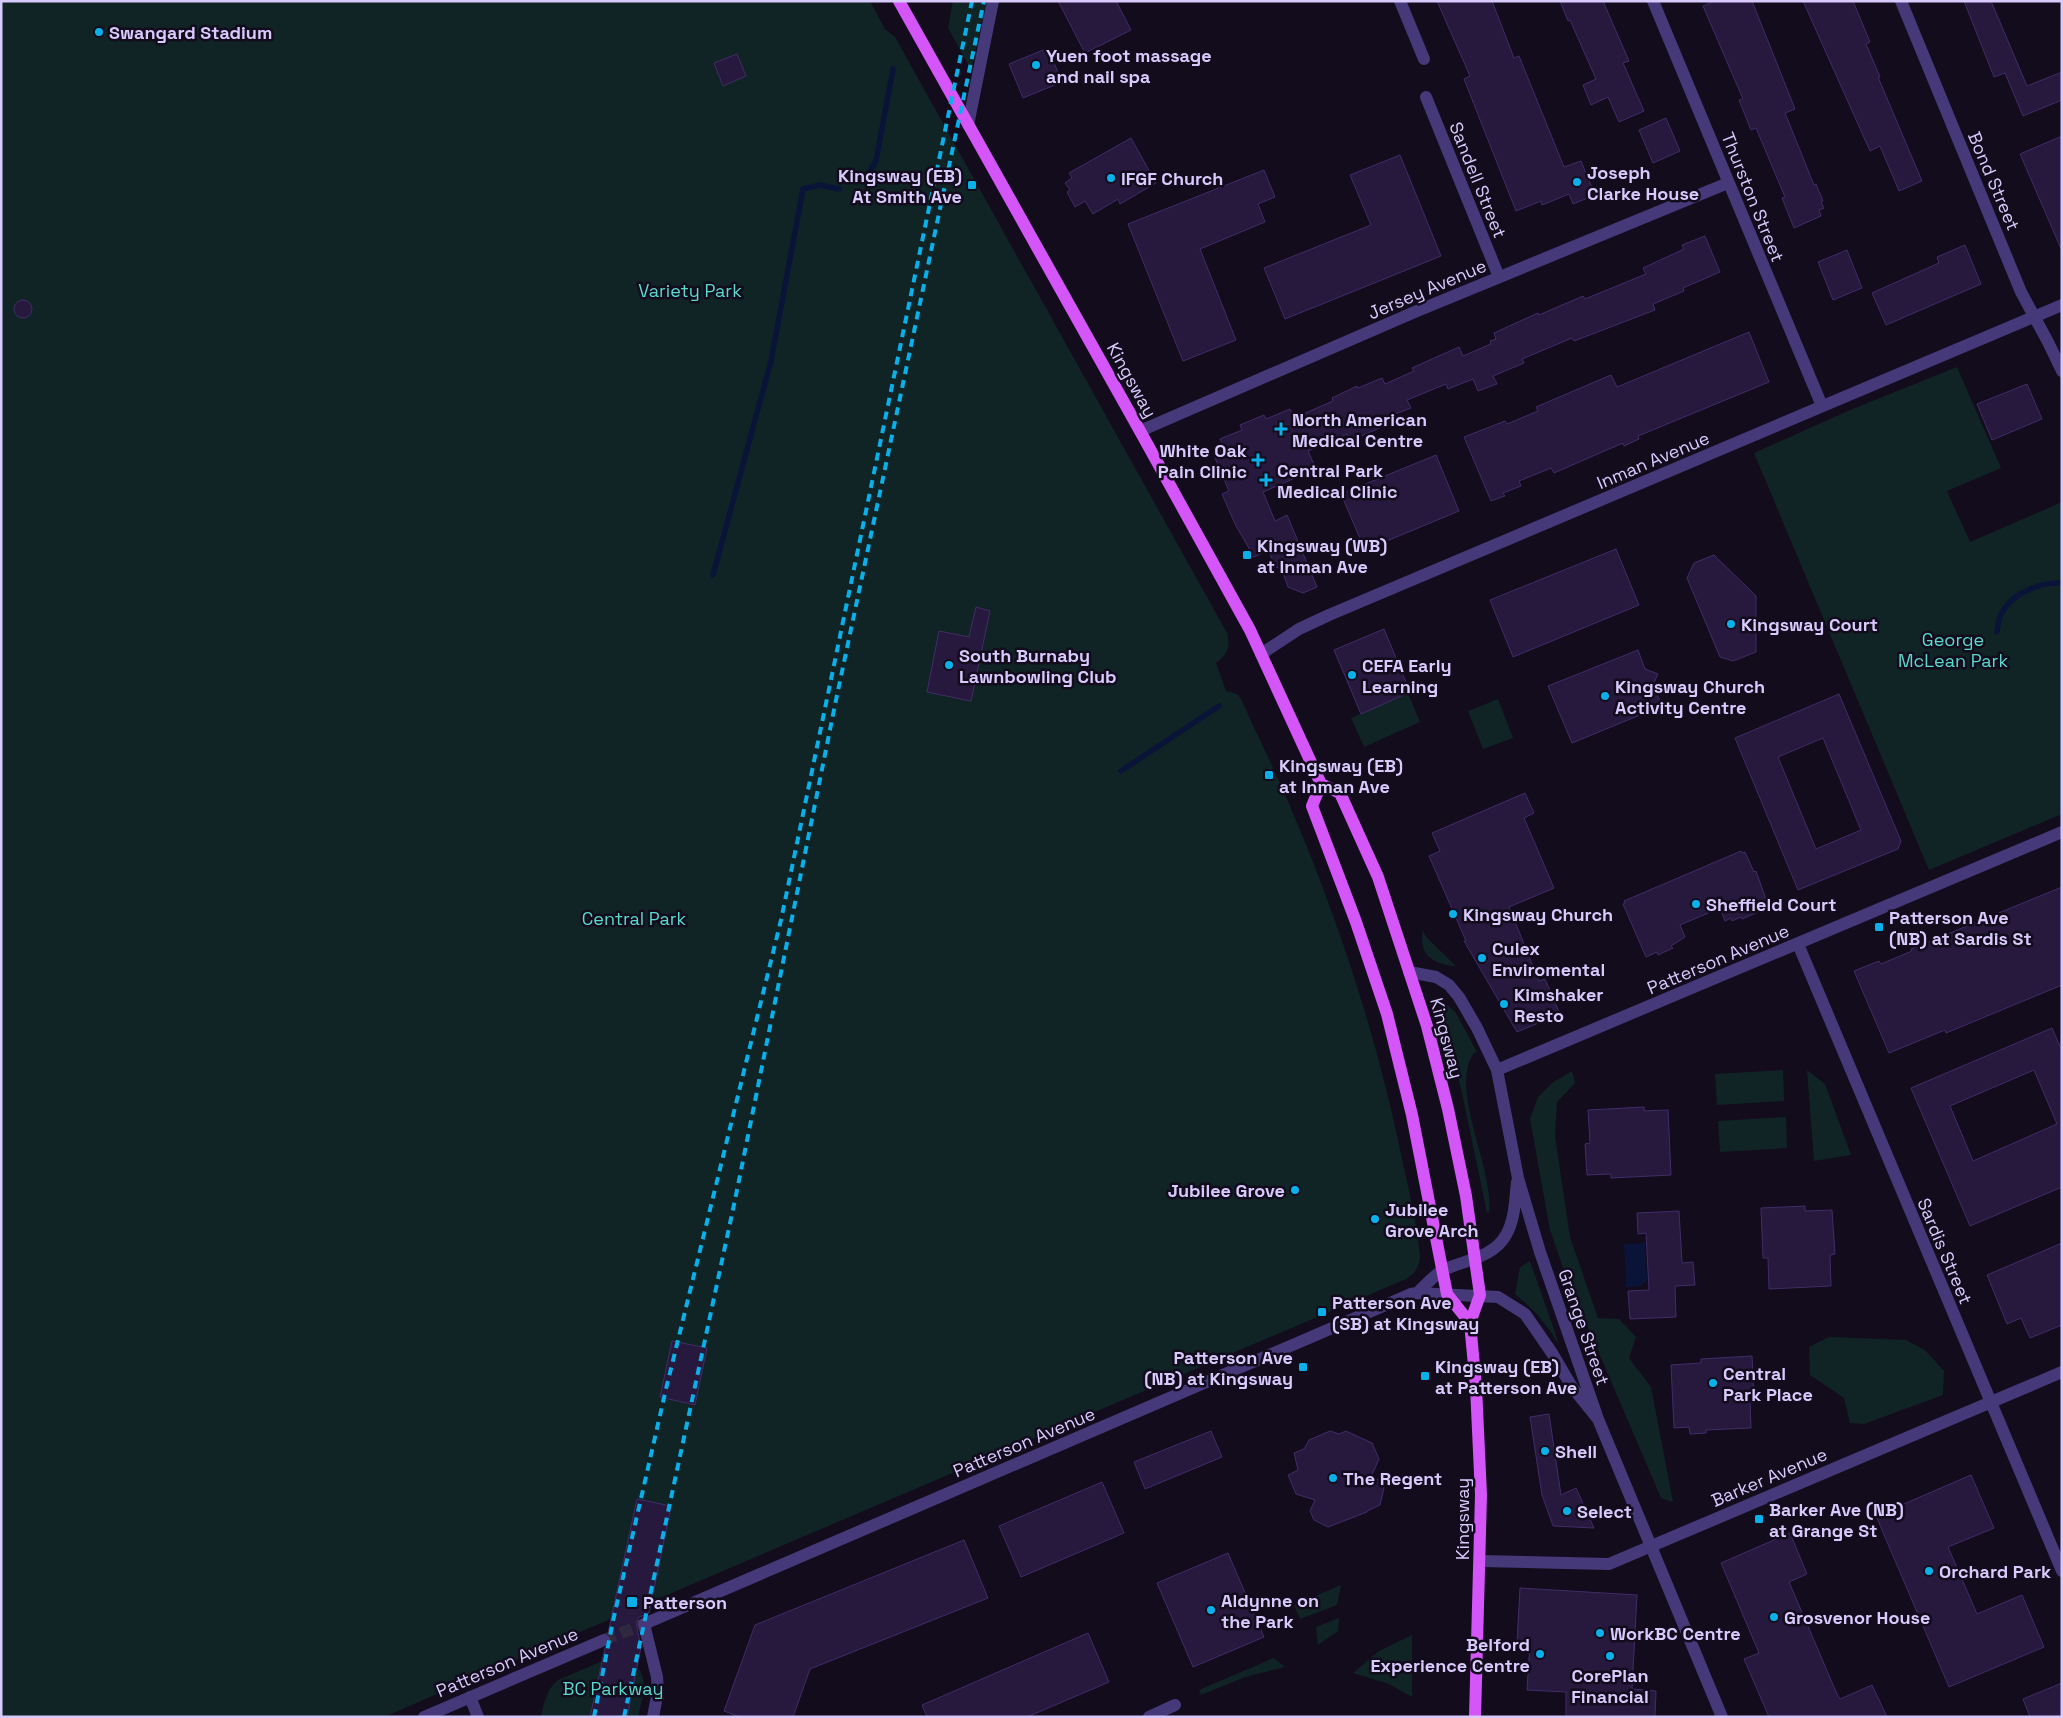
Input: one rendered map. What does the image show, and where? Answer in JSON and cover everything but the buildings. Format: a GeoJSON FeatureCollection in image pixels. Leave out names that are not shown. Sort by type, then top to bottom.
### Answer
{"type":"FeatureCollection","features":[{"type":"Feature","properties":{"kind":"main road","name":"Kingsway"},"geometry":{"type":"LineString","coordinates":[[899,1],[1140,431],[1261,654],[1321,784],[1340,793],[1378,877],[1410,972],[1427,1026],[1448,1109],[1466,1196],[1480,1295],[1470,1322],[1478,1417],[1481,1495],[1475,1717]]}},
{"type":"Feature","properties":{"kind":"main road"},"geometry":{"type":"LineString","coordinates":[[1321,784],[1312,806],[1356,922],[1386,1014],[1412,1115],[1447,1294],[1470,1322]]}},
{"type":"Feature","properties":{"kind":"street"},"geometry":{"type":"LineString","coordinates":[[968,125],[993,1]]}},
{"type":"Feature","properties":{"kind":"street"},"geometry":{"type":"LineString","coordinates":[[1400,1],[1424,59]]}},
{"type":"Feature","properties":{"kind":"street","name":"Thurston Street"},"geometry":{"type":"LineString","coordinates":[[1653,1],[1822,406]]}},
{"type":"Feature","properties":{"kind":"street","name":"Bond Street"},"geometry":{"type":"LineString","coordinates":[[1902,1],[1965,160],[2021,292],[2062,371]]}},
{"type":"Feature","properties":{"kind":"street","name":"Sandell Street"},"geometry":{"type":"LineString","coordinates":[[1426,97],[1499,277]]}},
{"type":"Feature","properties":{"kind":"street","name":"Jersey Avenue"},"geometry":{"type":"LineString","coordinates":[[1140,431],[1499,277],[1728,183]]}},
{"type":"Feature","properties":{"kind":"street","name":"Inman Avenue"},"geometry":{"type":"LineString","coordinates":[[1261,654],[1299,629],[1329,614],[2062,305]]}},
{"type":"Feature","properties":{"kind":"street","name":"Patterson Avenue"},"geometry":{"type":"LineString","coordinates":[[1497,1070],[2062,832]]}},
{"type":"Feature","properties":{"kind":"street","name":"Sardis Street"},"geometry":{"type":"LineString","coordinates":[[1798,944],[2062,1571]]}},
{"type":"Feature","properties":{"kind":"street","name":"Grange Street"},"geometry":{"type":"LineString","coordinates":[[1410,972],[1436,977],[1449,985],[1459,997],[1481,1035],[1497,1070],[1518,1178],[1540,1252],[1598,1419],[1722,1717]]}},
{"type":"Feature","properties":{"kind":"street","name":"Patterson Avenue"},"geometry":{"type":"LineString","coordinates":[[653,1717],[658,1691],[657,1677],[644,1624],[1417,1293],[1442,1271],[1489,1252],[1501,1242],[1507,1234],[1512,1219],[1518,1178]]}},
{"type":"Feature","properties":{"kind":"street","name":"Patterson Avenue"},"geometry":{"type":"LineString","coordinates":[[1417,1293],[1498,1297],[1525,1314],[1552,1352],[1572,1387],[1598,1419]]}},
{"type":"Feature","properties":{"kind":"street","name":"Barker Avenue"},"geometry":{"type":"LineString","coordinates":[[1480,1561],[1609,1564],[2062,1372]]}},
{"type":"Feature","properties":{"kind":"street","name":"Patterson Avenue"},"geometry":{"type":"LineString","coordinates":[[424,1717],[604,1640]]}},
{"type":"Feature","properties":{"kind":"street"},"geometry":{"type":"LineString","coordinates":[[470,1697],[478,1717]]}},
{"type":"Feature","properties":{"kind":"street"},"geometry":{"type":"LineString","coordinates":[[1149,1717],[1175,1706]]}},
{"type":"Feature","properties":{"kind":"green space","name":"Central Park"},"geometry":{"type":"Polygon","coordinates":[[[1,1],[870,1],[885,29],[895,37],[1227,633],[1229,642],[1227,650],[1216,663],[1226,691],[1237,694],[1241,699],[1284,793],[1324,889],[1367,1018],[1390,1105],[1419,1243],[1420,1257],[1418,1267],[1414,1272],[1406,1279],[578,1633],[554,1648],[541,1653],[527,1655],[384,1717],[1,1717],[1,1]]]}},
{"type":"Feature","properties":{"kind":"green space"},"geometry":{"type":"Polygon","coordinates":[[[953,1],[987,1],[972,67],[969,66],[948,28],[953,1]]]}},
{"type":"Feature","properties":{"kind":"green space","name":"George McLean Park"},"geometry":{"type":"Polygon","coordinates":[[[1957,367],[2001,468],[1947,491],[1970,542],[2062,502],[2062,814],[1929,870],[1754,453],[1850,410],[1957,367]]]}},
{"type":"Feature","properties":{"kind":"green space"},"geometry":{"type":"Polygon","coordinates":[[[1408,693],[1420,722],[1364,747],[1351,718],[1408,693]]]}},
{"type":"Feature","properties":{"kind":"green space"},"geometry":{"type":"Polygon","coordinates":[[[1498,699],[1513,738],[1483,749],[1468,711],[1498,699]]]}},
{"type":"Feature","properties":{"kind":"green space"},"geometry":{"type":"Polygon","coordinates":[[[1423,931],[1427,938],[1456,966],[1435,961],[1429,957],[1423,946],[1423,931]]]}},
{"type":"Feature","properties":{"kind":"green space"},"geometry":{"type":"Polygon","coordinates":[[[1439,997],[1456,1013],[1477,1052],[1474,1053],[1467,1068],[1466,1087],[1474,1130],[1486,1175],[1489,1213],[1487,1213],[1462,1093],[1437,998],[1439,997]]]}},
{"type":"Feature","properties":{"kind":"green space"},"geometry":{"type":"Polygon","coordinates":[[[1783,1070],[1784,1101],[1717,1105],[1715,1074],[1783,1070]]]}},
{"type":"Feature","properties":{"kind":"green space"},"geometry":{"type":"Polygon","coordinates":[[[1807,1070],[1825,1084],[1851,1155],[1814,1161],[1807,1070]]]}},
{"type":"Feature","properties":{"kind":"green space"},"geometry":{"type":"Polygon","coordinates":[[[1572,1071],[1575,1083],[1557,1102],[1555,1136],[1570,1237],[1598,1318],[1619,1319],[1636,1337],[1629,1358],[1651,1387],[1673,1502],[1661,1498],[1566,1276],[1550,1230],[1530,1119],[1538,1097],[1552,1083],[1572,1071]]]}},
{"type":"Feature","properties":{"kind":"green space"},"geometry":{"type":"Polygon","coordinates":[[[1786,1117],[1787,1148],[1720,1152],[1718,1121],[1786,1117]]]}},
{"type":"Feature","properties":{"kind":"green space"},"geometry":{"type":"Polygon","coordinates":[[[1530,1261],[1557,1342],[1538,1316],[1515,1294],[1520,1267],[1530,1261]]]}},
{"type":"Feature","properties":{"kind":"green space"},"geometry":{"type":"Polygon","coordinates":[[[1829,1337],[1906,1340],[1925,1350],[1944,1371],[1943,1395],[1864,1424],[1850,1423],[1844,1398],[1810,1375],[1809,1347],[1829,1337]]]}},
{"type":"Feature","properties":{"kind":"green space"},"geometry":{"type":"Polygon","coordinates":[[[1341,1585],[1337,1605],[1300,1619],[1294,1605],[1341,1585]]]}},
{"type":"Feature","properties":{"kind":"green space"},"geometry":{"type":"Polygon","coordinates":[[[1339,1618],[1338,1631],[1318,1645],[1316,1627],[1339,1618]]]}},
{"type":"Feature","properties":{"kind":"green space"},"geometry":{"type":"Polygon","coordinates":[[[1412,1635],[1412,1697],[1389,1684],[1353,1673],[1379,1651],[1412,1635]]]}},
{"type":"Feature","properties":{"kind":"green space","name":"BC Parkway"},"geometry":{"type":"Polygon","coordinates":[[[612,1657],[634,1665],[642,1675],[644,1689],[638,1717],[541,1717],[549,1692],[558,1680],[612,1657]]]}},
{"type":"Feature","properties":{"kind":"green space"},"geometry":{"type":"Polygon","coordinates":[[[1274,1658],[1285,1667],[1245,1677],[1201,1695],[1199,1690],[1274,1658]]]}},
{"type":"Feature","properties":{"kind":"water"},"geometry":{"type":"Polygon","coordinates":[[[1645,1243],[1647,1280],[1641,1286],[1626,1287],[1624,1244],[1645,1243]]]}},
{"type":"Feature","properties":{"kind":"waterway"},"geometry":{"type":"LineString","coordinates":[[869,173],[876,161],[893,69]]}},
{"type":"Feature","properties":{"kind":"waterway"},"geometry":{"type":"LineString","coordinates":[[713,575],[771,361],[803,189],[820,185],[839,189]]}},
{"type":"Feature","properties":{"kind":"waterway"},"geometry":{"type":"LineString","coordinates":[[1997,632],[1999,619],[2010,602],[2035,587],[2062,583]]}},
{"type":"Feature","properties":{"kind":"waterway"},"geometry":{"type":"LineString","coordinates":[[1121,771],[1219,706]]}},
{"type":"Feature","properties":{"kind":"tunnel"},"geometry":{"type":"LineString","coordinates":[[604,1640],[644,1624]]}},
{"type":"Feature","properties":{"kind":"railway"},"geometry":{"type":"LineString","coordinates":[[594,1717],[613,1621],[666,1389],[781,920],[972,1]]}},
{"type":"Feature","properties":{"kind":"railway"},"geometry":{"type":"LineString","coordinates":[[624,1717],[735,1200],[836,700],[984,1]]}},
{"type":"Feature","properties":{"kind":"place","name":"Swangard Stadium"},"geometry":{"type":"Point","coordinates":[99,32]}},
{"type":"Feature","properties":{"kind":"place","name":"Yuen foot massage and nail spa"},"geometry":{"type":"Point","coordinates":[1036,65]}},
{"type":"Feature","properties":{"kind":"place","name":"IFGF Church"},"geometry":{"type":"Point","coordinates":[1111,178]}},
{"type":"Feature","properties":{"kind":"place","name":"Joseph Clarke House"},"geometry":{"type":"Point","coordinates":[1577,182]}},
{"type":"Feature","properties":{"kind":"place","name":"Kingsway (EB) At Smith Ave"},"geometry":{"type":"Point","coordinates":[972,185]}},
{"type":"Feature","properties":{"kind":"place","name":"North American Medical Centre"},"geometry":{"type":"Point","coordinates":[1281,429]}},
{"type":"Feature","properties":{"kind":"place","name":"White Oak Pain Clinic"},"geometry":{"type":"Point","coordinates":[1258,460]}},
{"type":"Feature","properties":{"kind":"place","name":"Central Park Medical Clinic"},"geometry":{"type":"Point","coordinates":[1266,480]}},
{"type":"Feature","properties":{"kind":"place","name":"Kingsway (WB) at Inman Ave"},"geometry":{"type":"Point","coordinates":[1247,555]}},
{"type":"Feature","properties":{"kind":"place","name":"Kingsway Court"},"geometry":{"type":"Point","coordinates":[1731,624]}},
{"type":"Feature","properties":{"kind":"place","name":"South Burnaby Lawnbowling Club"},"geometry":{"type":"Point","coordinates":[949,665]}},
{"type":"Feature","properties":{"kind":"place","name":"CEFA Early Learning"},"geometry":{"type":"Point","coordinates":[1352,675]}},
{"type":"Feature","properties":{"kind":"place","name":"Kingsway Church Activity Centre"},"geometry":{"type":"Point","coordinates":[1605,696]}},
{"type":"Feature","properties":{"kind":"place","name":"Kingsway (EB) at Inman Ave"},"geometry":{"type":"Point","coordinates":[1269,775]}},
{"type":"Feature","properties":{"kind":"place","name":"Sheffield Court"},"geometry":{"type":"Point","coordinates":[1696,904]}},
{"type":"Feature","properties":{"kind":"place","name":"Kingsway Church"},"geometry":{"type":"Point","coordinates":[1453,914]}},
{"type":"Feature","properties":{"kind":"place","name":"Patterson Ave (NB) at Sardis St"},"geometry":{"type":"Point","coordinates":[1879,927]}},
{"type":"Feature","properties":{"kind":"place","name":"Culex Enviromental"},"geometry":{"type":"Point","coordinates":[1482,958]}},
{"type":"Feature","properties":{"kind":"place","name":"Kimshaker Resto"},"geometry":{"type":"Point","coordinates":[1504,1004]}},
{"type":"Feature","properties":{"kind":"place","name":"Jubilee Grove"},"geometry":{"type":"Point","coordinates":[1295,1190]}},
{"type":"Feature","properties":{"kind":"place","name":"Jubilee Grove Arch"},"geometry":{"type":"Point","coordinates":[1375,1219]}},
{"type":"Feature","properties":{"kind":"place","name":"Patterson Ave (SB) at Kingsway"},"geometry":{"type":"Point","coordinates":[1322,1312]}},
{"type":"Feature","properties":{"kind":"place","name":"Patterson Ave (NB) at Kingsway"},"geometry":{"type":"Point","coordinates":[1303,1367]}},
{"type":"Feature","properties":{"kind":"place","name":"Kingsway (EB) at Patterson Ave"},"geometry":{"type":"Point","coordinates":[1425,1376]}},
{"type":"Feature","properties":{"kind":"place","name":"Central Park Place"},"geometry":{"type":"Point","coordinates":[1713,1383]}},
{"type":"Feature","properties":{"kind":"place","name":"Shell"},"geometry":{"type":"Point","coordinates":[1545,1451]}},
{"type":"Feature","properties":{"kind":"place","name":"The Regent"},"geometry":{"type":"Point","coordinates":[1333,1478]}},
{"type":"Feature","properties":{"kind":"place","name":"Select"},"geometry":{"type":"Point","coordinates":[1567,1511]}},
{"type":"Feature","properties":{"kind":"place","name":"Barker Ave (NB) at Grange St"},"geometry":{"type":"Point","coordinates":[1759,1519]}},
{"type":"Feature","properties":{"kind":"place","name":"Orchard Park"},"geometry":{"type":"Point","coordinates":[1929,1571]}},
{"type":"Feature","properties":{"kind":"place","name":"Patterson"},"geometry":{"type":"Point","coordinates":[632,1602]}},
{"type":"Feature","properties":{"kind":"place","name":"Aldynne on the Park"},"geometry":{"type":"Point","coordinates":[1211,1610]}},
{"type":"Feature","properties":{"kind":"place","name":"Grosvenor House"},"geometry":{"type":"Point","coordinates":[1774,1617]}},
{"type":"Feature","properties":{"kind":"place","name":"WorkBC Centre"},"geometry":{"type":"Point","coordinates":[1600,1633]}},
{"type":"Feature","properties":{"kind":"place","name":"Belford Experience Centre"},"geometry":{"type":"Point","coordinates":[1540,1654]}},
{"type":"Feature","properties":{"kind":"place","name":"CorePlan Financial"},"geometry":{"type":"Point","coordinates":[1610,1656]}},
{"type":"Feature","properties":{"kind":"park label","name":"Variety Park"},"geometry":{"type":"Point","coordinates":[690,290]}}]}
